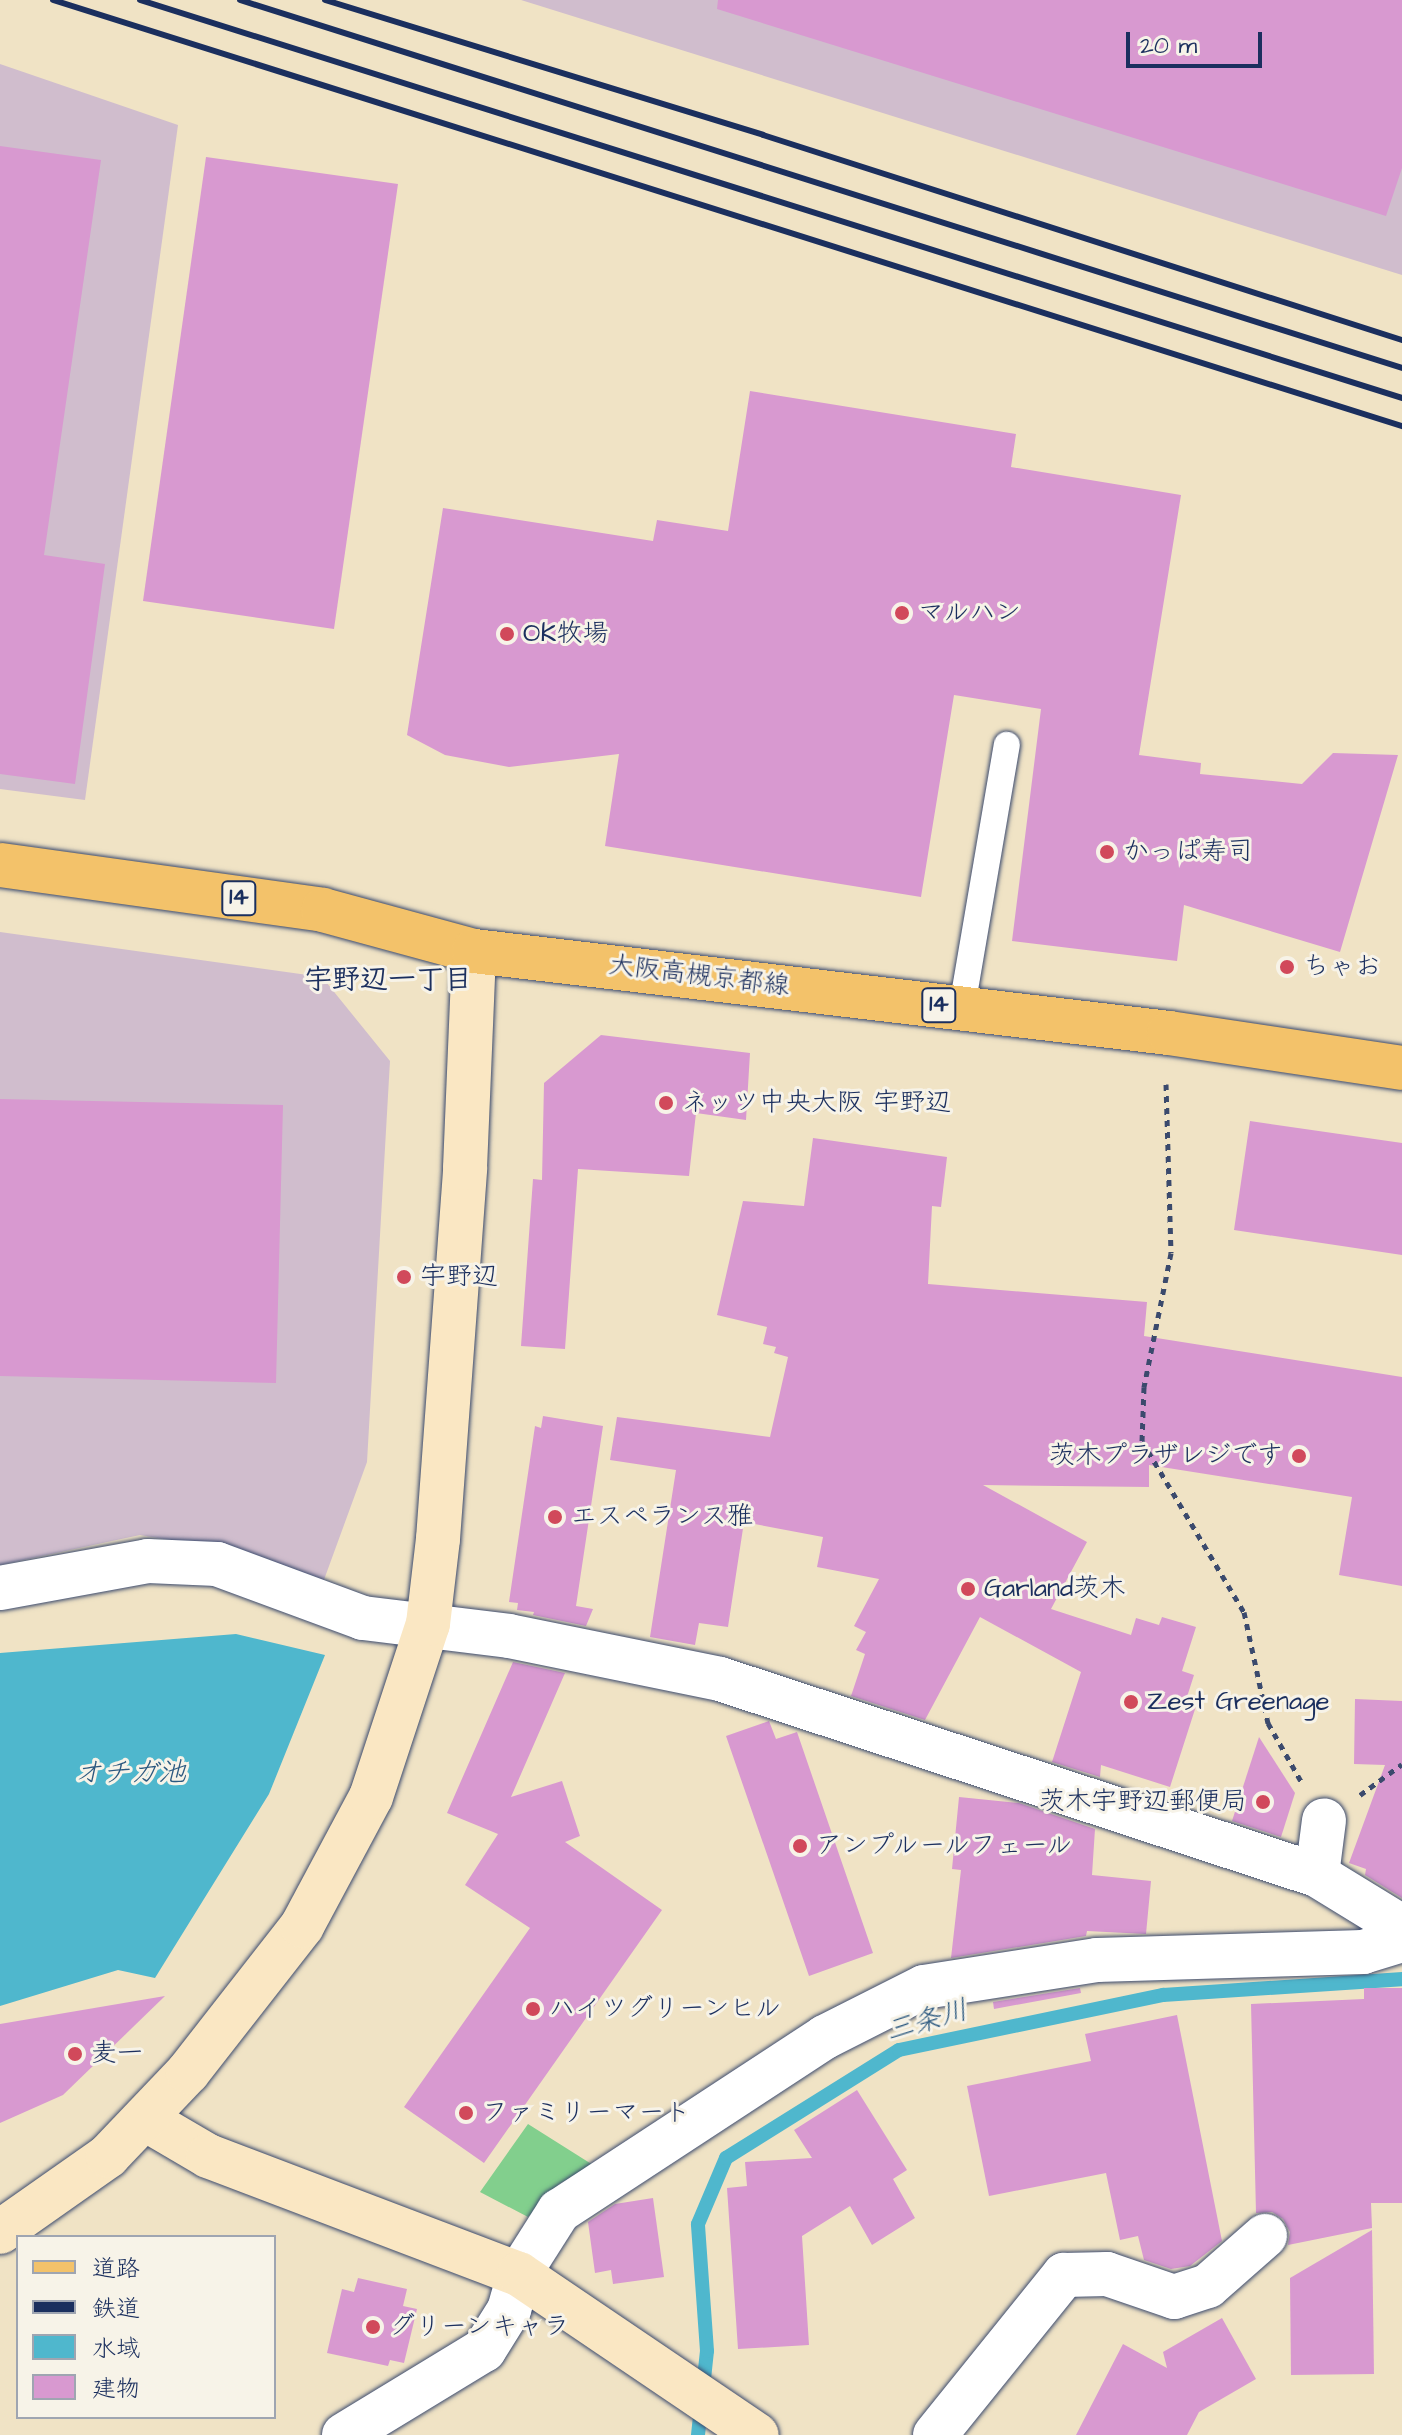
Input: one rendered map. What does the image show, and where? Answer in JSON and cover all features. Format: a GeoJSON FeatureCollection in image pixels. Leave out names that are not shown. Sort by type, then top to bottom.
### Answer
{"type":"FeatureCollection","features":[{"type":"Feature","properties":{"kind":"main road","name":"大阪高槻京都線"},"geometry":{"type":"LineString","coordinates":[[0,865],[323,910],[474,951],[962,1007],[1402,1068]]}},
{"type":"Feature","properties":{"kind":"street"},"geometry":{"type":"LineString","coordinates":[[0,2232],[108,2156],[188,2072],[302,1926],[371,1797],[428,1624],[438,1539],[465,1168],[474,951]]}},
{"type":"Feature","properties":{"kind":"street"},"geometry":{"type":"LineString","coordinates":[[0,1588],[148,1561],[217,1564],[363,1618],[509,1636],[720,1679],[1317,1875],[1402,1927]]}},
{"type":"Feature","properties":{"kind":"street"},"geometry":{"type":"LineString","coordinates":[[1317,1875],[1324,1820]]}},
{"type":"Feature","properties":{"kind":"street"},"geometry":{"type":"LineString","coordinates":[[344,2435],[484,2350],[509,2310],[519,2274],[559,2211],[825,2037],[924,1987],[1097,1960],[1363,1952],[1402,1940]]}},
{"type":"Feature","properties":{"kind":"street"},"geometry":{"type":"LineString","coordinates":[[145,2119],[208,2156],[519,2274],[752,2431]]}},
{"type":"Feature","properties":{"kind":"street"},"geometry":{"type":"LineString","coordinates":[[935,2435],[1064,2275],[1107,2274],[1174,2297],[1208,2286],[1265,2236]]}},
{"type":"Feature","properties":{"kind":"lane"},"geometry":{"type":"LineString","coordinates":[[962,1007],[1007,745]]}},
{"type":"Feature","properties":{"kind":"path"},"geometry":{"type":"LineString","coordinates":[[1166,1084],[1171,1253],[1144,1387],[1142,1441],[1244,1612],[1268,1723],[1324,1820],[1402,1764]]}},
{"type":"Feature","properties":{"kind":"shaded area"},"geometry":{"type":"Polygon","coordinates":[[[521,0],[1402,0],[1402,275],[521,0]]]}},
{"type":"Feature","properties":{"kind":"shaded area"},"geometry":{"type":"Polygon","coordinates":[[[0,64],[178,125],[85,800],[0,789],[0,64]]]}},
{"type":"Feature","properties":{"kind":"shaded area"},"geometry":{"type":"Polygon","coordinates":[[[0,932],[322,977],[390,1061],[367,1462],[321,1588],[224,1549],[140,1535],[0,1565],[0,932]]]}},
{"type":"Feature","properties":{"kind":"green space"},"geometry":{"type":"Polygon","coordinates":[[[528,2124],[593,2165],[559,2184],[528,2217],[480,2192],[528,2124]]]}},
{"type":"Feature","properties":{"kind":"water","name":"オチガ池"},"geometry":{"type":"Polygon","coordinates":[[[236,1634],[325,1655],[269,1794],[155,1978],[118,1970],[0,2006],[0,1653],[236,1634]]]}},
{"type":"Feature","properties":{"kind":"building"},"geometry":{"type":"Polygon","coordinates":[[[718,0],[1402,0],[1402,168],[1386,216],[717,9],[718,0]]]}},
{"type":"Feature","properties":{"kind":"building"},"geometry":{"type":"Polygon","coordinates":[[[0,146],[101,160],[44,555],[105,564],[75,784],[0,774],[0,146]]]}},
{"type":"Feature","properties":{"kind":"building"},"geometry":{"type":"Polygon","coordinates":[[[206,157],[398,184],[334,629],[143,601],[206,157]]]}},
{"type":"Feature","properties":{"kind":"building","name":"マルハン"},"geometry":{"type":"Polygon","coordinates":[[[750,391],[1016,434],[1011,467],[1181,495],[1139,755],[1201,763],[1200,774],[1302,784],[1333,753],[1398,755],[1340,952],[1184,905],[1177,961],[1012,941],[1041,709],[954,695],[921,897],[605,846],[619,754],[509,767],[445,755],[407,735],[443,508],[653,541],[657,520],[728,531],[750,391]]]}},
{"type":"Feature","properties":{"kind":"building","name":"ネッツ中央大阪 宇野辺"},"geometry":{"type":"Polygon","coordinates":[[[601,1035],[750,1053],[746,1120],[696,1113],[689,1176],[578,1169],[565,1349],[521,1346],[533,1179],[542,1180],[544,1083],[601,1035]]]}},
{"type":"Feature","properties":{"kind":"building"},"geometry":{"type":"Polygon","coordinates":[[[0,1099],[283,1105],[276,1383],[0,1376],[0,1099]]]}},
{"type":"Feature","properties":{"kind":"building"},"geometry":{"type":"Polygon","coordinates":[[[1250,1121],[1402,1143],[1402,1255],[1234,1230],[1250,1121]]]}},
{"type":"Feature","properties":{"kind":"building"},"geometry":{"type":"Polygon","coordinates":[[[813,1138],[947,1157],[941,1207],[932,1206],[928,1284],[1147,1302],[1144,1336],[1402,1377],[1402,1586],[1339,1575],[1352,1497],[1149,1465],[1149,1487],[983,1485],[1087,1542],[1051,1609],[1131,1635],[1136,1618],[1159,1625],[1162,1617],[1196,1627],[1182,1671],[1194,1675],[1186,1700],[1197,1703],[1170,1787],[1101,1765],[1100,1777],[1052,1762],[1081,1672],[980,1617],[925,1720],[851,1696],[865,1654],[856,1650],[866,1632],[854,1626],[879,1579],[817,1567],[823,1537],[744,1522],[728,1627],[699,1623],[695,1645],[650,1637],[676,1470],[610,1460],[617,1417],[770,1437],[788,1357],[774,1353],[776,1347],[763,1344],[767,1327],[717,1315],[743,1201],[804,1206],[813,1138]]]}},
{"type":"Feature","properties":{"kind":"building","name":"エスペランス雅"},"geometry":{"type":"Polygon","coordinates":[[[543,1416],[603,1426],[576,1606],[593,1609],[586,1626],[533,1615],[534,1612],[517,1610],[518,1603],[509,1602],[535,1426],[541,1428],[543,1416]]]}},
{"type":"Feature","properties":{"kind":"building","name":"ハイツグリーンヒル"},"geometry":{"type":"Polygon","coordinates":[[[513,1662],[565,1673],[511,1797],[562,1781],[580,1836],[565,1842],[662,1910],[484,2163],[404,2107],[530,1928],[465,1885],[498,1834],[447,1813],[513,1662]]]}},
{"type":"Feature","properties":{"kind":"building"},"geometry":{"type":"Polygon","coordinates":[[[1355,1699],[1402,1701],[1402,1898],[1365,1875],[1366,1869],[1349,1863],[1385,1765],[1354,1764],[1355,1699]]]}},
{"type":"Feature","properties":{"kind":"building","name":"アンプルールフェール"},"geometry":{"type":"Polygon","coordinates":[[[769,1721],[776,1739],[797,1732],[873,1953],[809,1976],[726,1736],[769,1721]]]}},
{"type":"Feature","properties":{"kind":"building"},"geometry":{"type":"Polygon","coordinates":[[[1259,1737],[1295,1793],[1281,1837],[1232,1821],[1259,1737]]]}},
{"type":"Feature","properties":{"kind":"building"},"geometry":{"type":"Polygon","coordinates":[[[959,1797],[1019,1803],[1095,1829],[1092,1875],[1151,1881],[1146,1934],[1087,1931],[1086,1936],[951,1958],[961,1870],[952,1869],[959,1797]]]}},
{"type":"Feature","properties":{"kind":"building"},"geometry":{"type":"Polygon","coordinates":[[[1080,1988],[1081,1993],[994,2009],[993,2002],[1080,1988]]]}},
{"type":"Feature","properties":{"kind":"building"},"geometry":{"type":"Polygon","coordinates":[[[1364,1988],[1402,1988],[1402,2203],[1371,2203],[1372,2228],[1288,2245],[1290,2232],[1283,2219],[1272,2212],[1256,2213],[1251,2004],[1364,1999],[1364,1988]]]}},
{"type":"Feature","properties":{"kind":"building"},"geometry":{"type":"Polygon","coordinates":[[[165,1996],[63,2095],[0,2123],[0,2024],[165,1996]]]}},
{"type":"Feature","properties":{"kind":"building"},"geometry":{"type":"Polygon","coordinates":[[[1177,2015],[1222,2241],[1190,2266],[1171,2269],[1144,2260],[1138,2236],[1120,2240],[1106,2173],[989,2196],[967,2086],[1091,2061],[1085,2034],[1177,2015]]]}},
{"type":"Feature","properties":{"kind":"building"},"geometry":{"type":"Polygon","coordinates":[[[857,2090],[907,2170],[893,2179],[915,2218],[872,2245],[850,2206],[802,2236],[809,2345],[738,2349],[727,2188],[747,2186],[745,2162],[812,2158],[794,2130],[857,2090]]]}},
{"type":"Feature","properties":{"kind":"building"},"geometry":{"type":"Polygon","coordinates":[[[653,2198],[664,2277],[613,2284],[611,2270],[595,2273],[588,2222],[615,2204],[653,2198]]]}},
{"type":"Feature","properties":{"kind":"building"},"geometry":{"type":"Polygon","coordinates":[[[1372,2230],[1374,2374],[1291,2375],[1290,2278],[1372,2230]]]}},
{"type":"Feature","properties":{"kind":"building","name":"グリーンキャラ"},"geometry":{"type":"Polygon","coordinates":[[[358,2278],[407,2289],[403,2306],[417,2309],[404,2363],[390,2360],[388,2366],[327,2353],[342,2289],[354,2292],[358,2278]]]}},
{"type":"Feature","properties":{"kind":"building"},"geometry":{"type":"Polygon","coordinates":[[[1222,2318],[1256,2379],[1199,2412],[1187,2435],[1076,2435],[1123,2344],[1167,2368],[1163,2352],[1222,2318]]]}},
{"type":"Feature","properties":{"kind":"waterway","name":"三条川"},"geometry":{"type":"LineString","coordinates":[[698,2435],[707,2351],[698,2224],[726,2158],[899,2050],[1163,1995],[1402,1979]]}},
{"type":"Feature","properties":{"kind":"railway"},"geometry":{"type":"LineString","coordinates":[[53,0],[1402,426]]}},
{"type":"Feature","properties":{"kind":"railway"},"geometry":{"type":"LineString","coordinates":[[140,0],[1402,398]]}},
{"type":"Feature","properties":{"kind":"railway"},"geometry":{"type":"LineString","coordinates":[[240,0],[1402,368]]}},
{"type":"Feature","properties":{"kind":"railway"},"geometry":{"type":"LineString","coordinates":[[325,0],[763,135],[1402,340]]}},
{"type":"Feature","properties":{"kind":"place","name":"マルハン"},"geometry":{"type":"Point","coordinates":[902,613]}},
{"type":"Feature","properties":{"kind":"place","name":"OK牧場"},"geometry":{"type":"Point","coordinates":[507,634]}},
{"type":"Feature","properties":{"kind":"place","name":"かっぱ寿司"},"geometry":{"type":"Point","coordinates":[1107,852]}},
{"type":"Feature","properties":{"kind":"place","name":"ちゃお"},"geometry":{"type":"Point","coordinates":[1287,967]}},
{"type":"Feature","properties":{"kind":"place","name":"ネッツ中央大阪 宇野辺"},"geometry":{"type":"Point","coordinates":[666,1103]}},
{"type":"Feature","properties":{"kind":"place","name":"宇野辺"},"geometry":{"type":"Point","coordinates":[404,1277]}},
{"type":"Feature","properties":{"kind":"place","name":"茨木プラザレジです"},"geometry":{"type":"Point","coordinates":[1299,1456]}},
{"type":"Feature","properties":{"kind":"place","name":"エスペランス雅"},"geometry":{"type":"Point","coordinates":[555,1517]}},
{"type":"Feature","properties":{"kind":"place","name":"Garland茨木"},"geometry":{"type":"Point","coordinates":[968,1589]}},
{"type":"Feature","properties":{"kind":"place","name":"Zest Greenage"},"geometry":{"type":"Point","coordinates":[1131,1702]}},
{"type":"Feature","properties":{"kind":"place","name":"茨木宇野辺郵便局"},"geometry":{"type":"Point","coordinates":[1263,1802]}},
{"type":"Feature","properties":{"kind":"place","name":"アンプルールフェール"},"geometry":{"type":"Point","coordinates":[800,1846]}},
{"type":"Feature","properties":{"kind":"place","name":"ハイツグリーンヒル"},"geometry":{"type":"Point","coordinates":[533,2009]}},
{"type":"Feature","properties":{"kind":"place","name":"麦一"},"geometry":{"type":"Point","coordinates":[75,2054]}},
{"type":"Feature","properties":{"kind":"place","name":"ファミリーマート"},"geometry":{"type":"Point","coordinates":[466,2113]}},
{"type":"Feature","properties":{"kind":"place","name":"グリーンキャラ"},"geometry":{"type":"Point","coordinates":[373,2327]}},
{"type":"Feature","properties":{"kind":"district","name":"宇野辺一丁目"},"geometry":{"type":"Point","coordinates":[388,980]}}]}
